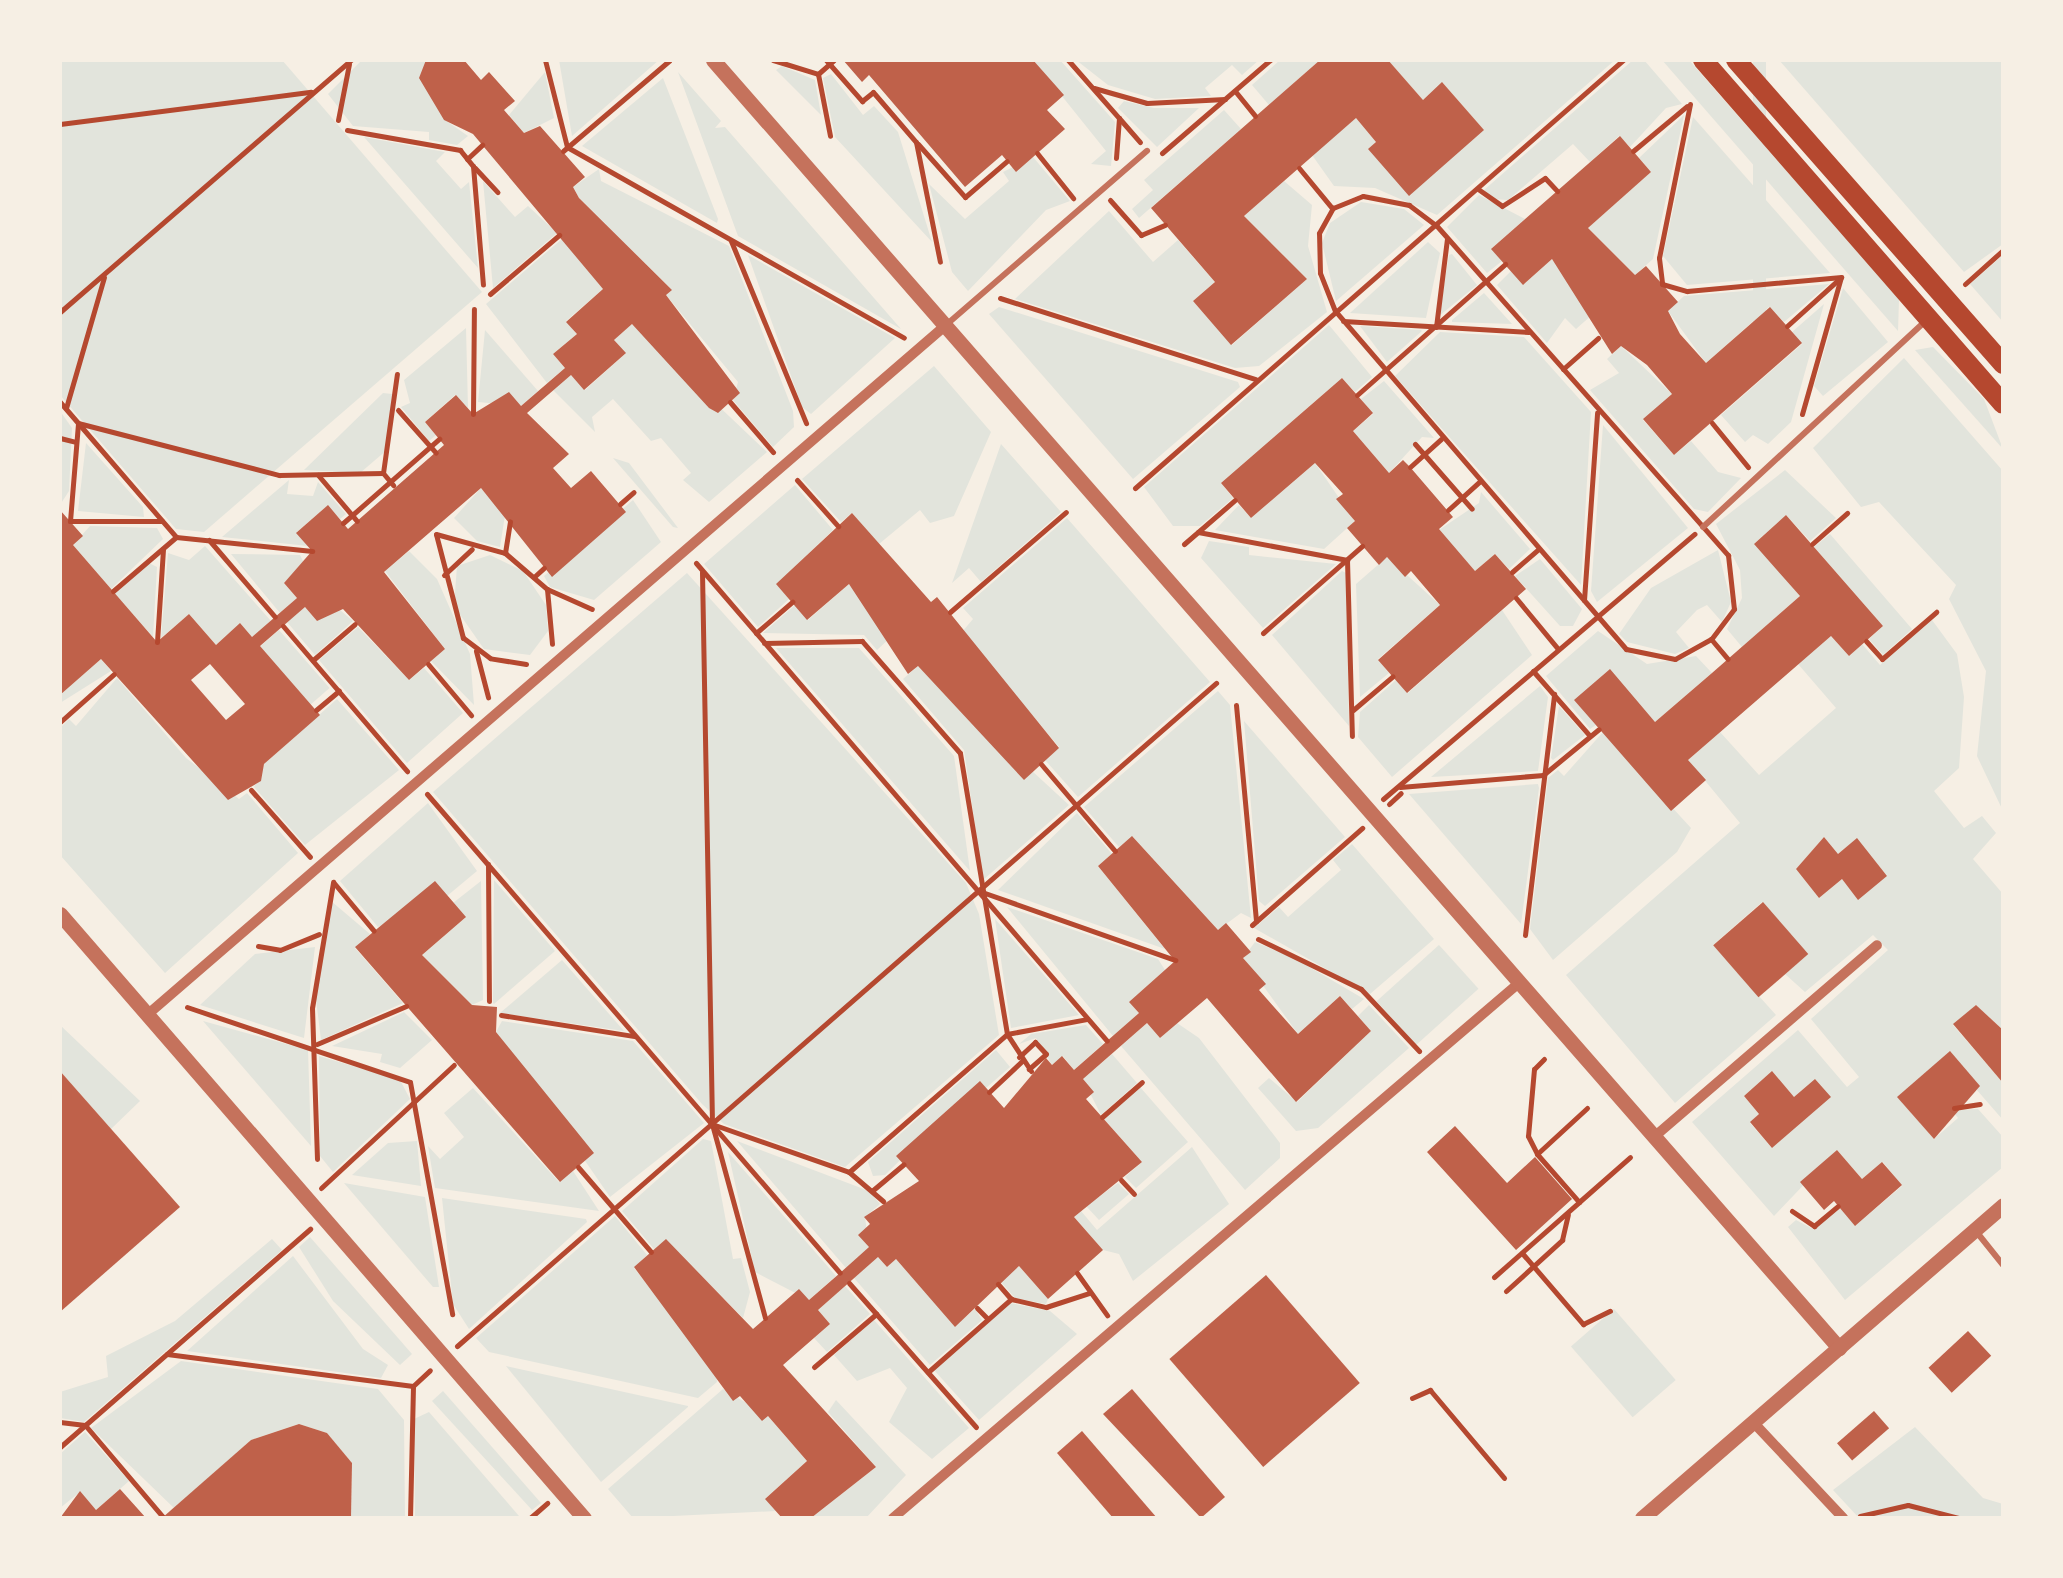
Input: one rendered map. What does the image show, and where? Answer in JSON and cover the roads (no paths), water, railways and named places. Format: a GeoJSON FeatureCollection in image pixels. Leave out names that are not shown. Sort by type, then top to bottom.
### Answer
{"type":"FeatureCollection","features":[{"type":"Feature","properties":{"kind":"highway"},"geometry":{"type":"LineString","coordinates":[[1703,60],[2003,404]]}},
{"type":"Feature","properties":{"kind":"highway"},"geometry":{"type":"LineString","coordinates":[[1736,60],[2003,364]]}},
{"type":"Feature","properties":{"kind":"street"},"geometry":{"type":"LineString","coordinates":[[713,60],[1839,1348]]}},
{"type":"Feature","properties":{"kind":"street"},"geometry":{"type":"LineString","coordinates":[[147,1015],[945,326]]}},
{"type":"Feature","properties":{"kind":"street"},"geometry":{"type":"LineString","coordinates":[[60,914],[584,1518]]}},
{"type":"Feature","properties":{"kind":"street"},"geometry":{"type":"LineString","coordinates":[[1654,1137],[1876,945]]}},
{"type":"Feature","properties":{"kind":"street"},"geometry":{"type":"LineString","coordinates":[[893,1518],[1519,982]]}},
{"type":"Feature","properties":{"kind":"street"},"geometry":{"type":"LineString","coordinates":[[1642,1518],[2003,1205]]}},
{"type":"Feature","properties":{"kind":"street"},"geometry":{"type":"LineString","coordinates":[[1753,1422],[1843,1518]]}},
{"type":"Feature","properties":{"kind":"lane"},"geometry":{"type":"LineString","coordinates":[[945,326],[1147,151]]}},
{"type":"Feature","properties":{"kind":"lane"},"geometry":{"type":"LineString","coordinates":[[1703,527],[1928,318]]}},
{"type":"Feature","properties":{"kind":"lane"},"geometry":{"type":"LineString","coordinates":[[1974,1229],[2003,1265]]}}]}
